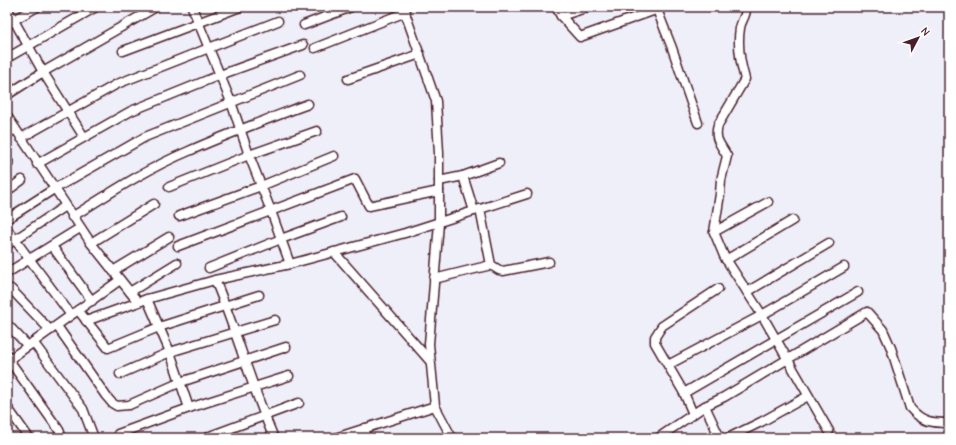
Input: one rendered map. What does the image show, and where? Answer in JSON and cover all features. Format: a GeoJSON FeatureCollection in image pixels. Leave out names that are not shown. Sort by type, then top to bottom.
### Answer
{"type":"FeatureCollection","features":[{"type":"Feature","properties":{"kind":"street"},"geometry":{"type":"LineString","coordinates":[[11,22],[37,7]]}},
{"type":"Feature","properties":{"kind":"street"},"geometry":{"type":"LineString","coordinates":[[7,58],[96,7]]}},
{"type":"Feature","properties":{"kind":"street"},"geometry":{"type":"LineString","coordinates":[[7,95],[43,72],[156,7]]}},
{"type":"Feature","properties":{"kind":"street"},"geometry":{"type":"LineString","coordinates":[[192,7],[231,102],[249,155],[290,264]]}},
{"type":"Feature","properties":{"kind":"street"},"geometry":{"type":"LineString","coordinates":[[123,51],[240,7]]}},
{"type":"Feature","properties":{"kind":"street"},"geometry":{"type":"LineString","coordinates":[[304,24],[351,7]]}},
{"type":"Feature","properties":{"kind":"street"},"geometry":{"type":"LineString","coordinates":[[556,7],[561,16],[580,37],[659,8],[698,123]]}},
{"type":"Feature","properties":{"kind":"street"},"geometry":{"type":"LineString","coordinates":[[561,16],[589,7]]}},
{"type":"Feature","properties":{"kind":"street"},"geometry":{"type":"LineString","coordinates":[[746,7],[745,15],[740,28],[739,54],[745,79],[718,124],[716,132],[717,140],[727,156],[721,180],[714,232],[726,260],[762,316],[830,431]]}},
{"type":"Feature","properties":{"kind":"street"},"geometry":{"type":"LineString","coordinates":[[7,8],[11,22],[28,46],[84,137]]}},
{"type":"Feature","properties":{"kind":"street"},"geometry":{"type":"LineString","coordinates":[[315,48],[404,10],[420,54],[436,101],[439,153],[439,223],[429,344],[430,361],[435,406],[452,438]]}},
{"type":"Feature","properties":{"kind":"street"},"geometry":{"type":"LineString","coordinates":[[21,138],[118,84],[278,21]]}},
{"type":"Feature","properties":{"kind":"street"},"geometry":{"type":"LineString","coordinates":[[38,164],[132,110],[220,75],[303,45]]}},
{"type":"Feature","properties":{"kind":"street"},"geometry":{"type":"LineString","coordinates":[[348,78],[420,54]]}},
{"type":"Feature","properties":{"kind":"street"},"geometry":{"type":"LineString","coordinates":[[7,219],[54,189],[145,137],[300,75]]}},
{"type":"Feature","properties":{"kind":"street"},"geometry":{"type":"LineString","coordinates":[[72,216],[154,167],[189,150],[308,104]]}},
{"type":"Feature","properties":{"kind":"street"},"geometry":{"type":"LineString","coordinates":[[7,116],[80,228],[138,302]]}},
{"type":"Feature","properties":{"kind":"street"},"geometry":{"type":"LineString","coordinates":[[7,134],[15,128]]}},
{"type":"Feature","properties":{"kind":"street"},"geometry":{"type":"LineString","coordinates":[[169,187],[249,155],[317,132]]}},
{"type":"Feature","properties":{"kind":"street"},"geometry":{"type":"LineString","coordinates":[[179,216],[261,186],[334,156]]}},
{"type":"Feature","properties":{"kind":"street"},"geometry":{"type":"LineString","coordinates":[[439,181],[463,176],[499,163]]}},
{"type":"Feature","properties":{"kind":"street"},"geometry":{"type":"LineString","coordinates":[[463,176],[477,210],[491,265],[503,271],[549,262]]}},
{"type":"Feature","properties":{"kind":"street"},"geometry":{"type":"LineString","coordinates":[[178,246],[355,179],[369,206],[439,191]]}},
{"type":"Feature","properties":{"kind":"street"},"geometry":{"type":"LineString","coordinates":[[7,191],[22,180]]}},
{"type":"Feature","properties":{"kind":"street"},"geometry":{"type":"LineString","coordinates":[[86,321],[147,298],[215,280],[290,264],[334,252],[439,223],[527,194]]}},
{"type":"Feature","properties":{"kind":"street"},"geometry":{"type":"LineString","coordinates":[[714,232],[768,202]]}},
{"type":"Feature","properties":{"kind":"street"},"geometry":{"type":"LineString","coordinates":[[91,243],[154,204]]}},
{"type":"Feature","properties":{"kind":"street"},"geometry":{"type":"LineString","coordinates":[[7,245],[65,206]]}},
{"type":"Feature","properties":{"kind":"street"},"geometry":{"type":"LineString","coordinates":[[209,268],[341,217]]}},
{"type":"Feature","properties":{"kind":"street"},"geometry":{"type":"LineString","coordinates":[[726,260],[793,220]]}},
{"type":"Feature","properties":{"kind":"street"},"geometry":{"type":"LineString","coordinates":[[7,273],[80,228]]}},
{"type":"Feature","properties":{"kind":"street"},"geometry":{"type":"LineString","coordinates":[[7,229],[71,315]]}},
{"type":"Feature","properties":{"kind":"street"},"geometry":{"type":"LineString","coordinates":[[113,271],[169,237]]}},
{"type":"Feature","properties":{"kind":"street"},"geometry":{"type":"LineString","coordinates":[[747,292],[828,243]]}},
{"type":"Feature","properties":{"kind":"street"},"geometry":{"type":"LineString","coordinates":[[52,246],[92,301]]}},
{"type":"Feature","properties":{"kind":"street"},"geometry":{"type":"LineString","coordinates":[[334,252],[430,361]]}},
{"type":"Feature","properties":{"kind":"street"},"geometry":{"type":"LineString","coordinates":[[130,292],[177,263]]}},
{"type":"Feature","properties":{"kind":"street"},"geometry":{"type":"LineString","coordinates":[[434,279],[491,265]]}},
{"type":"Feature","properties":{"kind":"street"},"geometry":{"type":"LineString","coordinates":[[668,365],[762,316],[844,267]]}},
{"type":"Feature","properties":{"kind":"street"},"geometry":{"type":"LineString","coordinates":[[62,438],[59,430],[8,361],[120,280]]}},
{"type":"Feature","properties":{"kind":"street"},"geometry":{"type":"LineString","coordinates":[[215,280],[226,306],[264,417],[274,438]]}},
{"type":"Feature","properties":{"kind":"street"},"geometry":{"type":"LineString","coordinates":[[12,289],[54,328],[106,396],[117,406],[129,405],[181,382],[286,347]]}},
{"type":"Feature","properties":{"kind":"street"},"geometry":{"type":"LineString","coordinates":[[693,414],[684,393],[655,343],[655,337],[662,326],[718,289]]}},
{"type":"Feature","properties":{"kind":"street"},"geometry":{"type":"LineString","coordinates":[[684,393],[858,292]]}},
{"type":"Feature","properties":{"kind":"street"},"geometry":{"type":"LineString","coordinates":[[78,310],[108,348],[159,328],[259,295]]}},
{"type":"Feature","properties":{"kind":"street"},"geometry":{"type":"LineString","coordinates":[[147,298],[170,352],[189,408]]}},
{"type":"Feature","properties":{"kind":"street"},"geometry":{"type":"LineString","coordinates":[[658,438],[705,406],[724,397],[867,312],[883,330],[910,408],[917,415],[931,423],[949,423]]}},
{"type":"Feature","properties":{"kind":"street"},"geometry":{"type":"LineString","coordinates":[[120,374],[170,352],[275,320]]}},
{"type":"Feature","properties":{"kind":"street"},"geometry":{"type":"LineString","coordinates":[[7,324],[31,344],[82,409],[94,438]]}},
{"type":"Feature","properties":{"kind":"street"},"geometry":{"type":"LineString","coordinates":[[118,434],[189,408],[289,376]]}},
{"type":"Feature","properties":{"kind":"street"},"geometry":{"type":"LineString","coordinates":[[728,438],[808,396]]}},
{"type":"Feature","properties":{"kind":"street"},"geometry":{"type":"LineString","coordinates":[[208,437],[299,403]]}},
{"type":"Feature","properties":{"kind":"street"},"geometry":{"type":"LineString","coordinates":[[335,438],[435,406]]}},
{"type":"Feature","properties":{"kind":"street"},"geometry":{"type":"LineString","coordinates":[[705,406],[720,438]]}},
{"type":"Feature","properties":{"kind":"street"},"geometry":{"type":"LineString","coordinates":[[7,407],[29,438]]}},
{"type":"Feature","properties":{"kind":"street"},"geometry":{"type":"LineString","coordinates":[[365,428],[365,438]]}}]}
